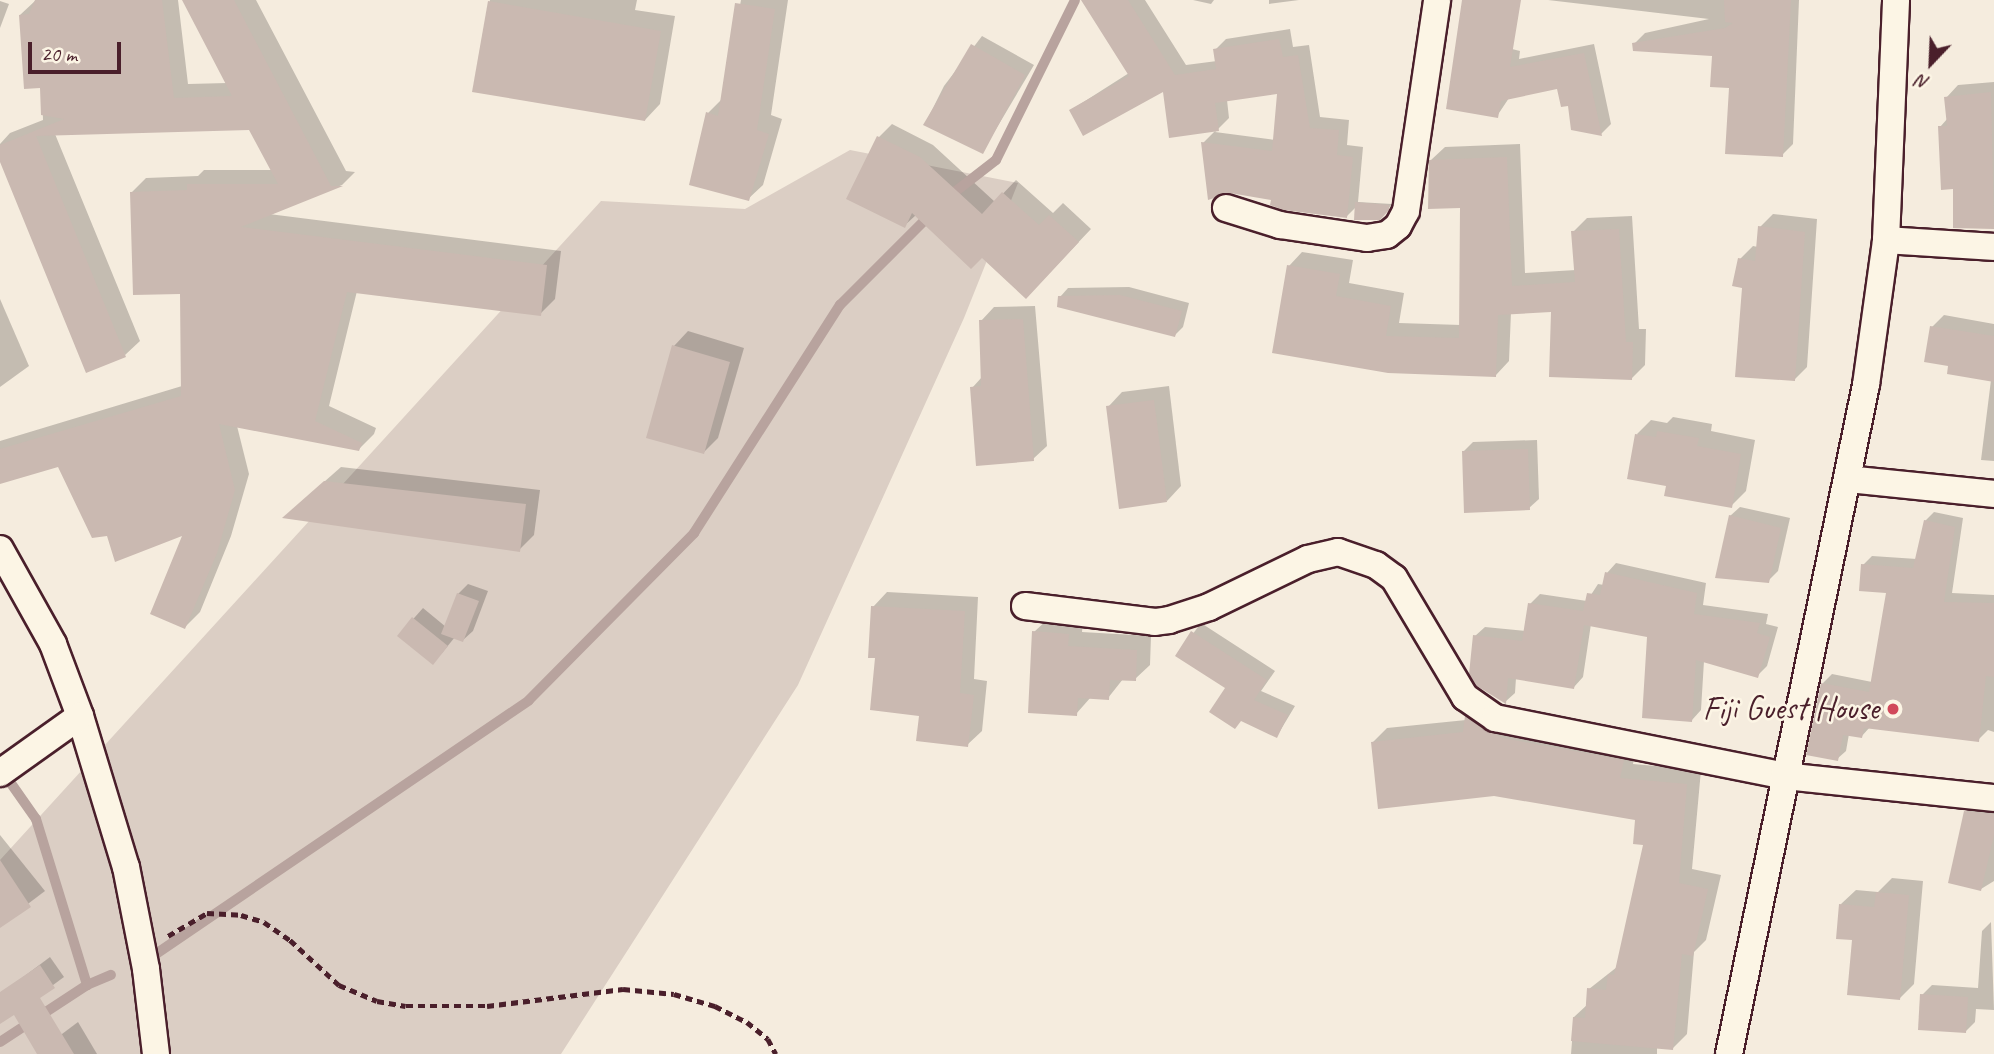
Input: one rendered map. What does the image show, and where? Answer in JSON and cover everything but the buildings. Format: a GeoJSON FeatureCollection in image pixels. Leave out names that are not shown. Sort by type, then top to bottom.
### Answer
{"type":"FeatureCollection","features":[{"type":"Feature","properties":{"kind":"street"},"geometry":{"type":"LineString","coordinates":[[1226,208],[1279,225],[1367,238],[1387,235],[1398,226],[1406,211],[1437,0]]}},
{"type":"Feature","properties":{"kind":"street"},"geometry":{"type":"LineString","coordinates":[[1729,1054],[1847,479],[1886,240],[1896,0]]}},
{"type":"Feature","properties":{"kind":"street"},"geometry":{"type":"LineString","coordinates":[[1886,240],[1994,247]]}},
{"type":"Feature","properties":{"kind":"street"},"geometry":{"type":"LineString","coordinates":[[1847,479],[1994,494]]}},
{"type":"Feature","properties":{"kind":"street"},"geometry":{"type":"LineString","coordinates":[[0,549],[53,644],[80,716],[126,867],[142,949],[156,1054]]}},
{"type":"Feature","properties":{"kind":"street"},"geometry":{"type":"LineString","coordinates":[[1026,606],[1162,621],[1209,607],[1308,559],[1338,552],[1353,555],[1394,578],[1465,697],[1495,718],[1784,776],[1994,799]]}},
{"type":"Feature","properties":{"kind":"street"},"geometry":{"type":"LineString","coordinates":[[0,773],[80,716]]}},
{"type":"Feature","properties":{"kind":"path"},"geometry":{"type":"LineString","coordinates":[[142,949],[219,911],[264,922],[339,985],[377,1001],[487,1006],[623,989],[674,995],[715,1006],[747,1022],[768,1039],[776,1054]]}},
{"type":"Feature","properties":{"kind":"shaded area"},"geometry":{"type":"Polygon","coordinates":[[[850,150],[1018,183],[964,318],[798,685],[561,1054],[0,1054],[0,860],[601,201],[745,209],[850,150]]]}},
{"type":"Feature","properties":{"kind":"waterway"},"geometry":{"type":"LineString","coordinates":[[947,198],[996,160],[1075,0]]}},
{"type":"Feature","properties":{"kind":"waterway"},"geometry":{"type":"LineString","coordinates":[[150,958],[529,700],[694,533],[840,305],[931,214]]}},
{"type":"Feature","properties":{"kind":"waterway"},"geometry":{"type":"LineString","coordinates":[[10,782],[36,819],[87,985]]}},
{"type":"Feature","properties":{"kind":"waterway"},"geometry":{"type":"LineString","coordinates":[[0,1042],[87,985],[111,975]]}},
{"type":"Feature","properties":{"kind":"place","name":"Fiji Guest House"},"geometry":{"type":"Point","coordinates":[1893,709]}}]}
